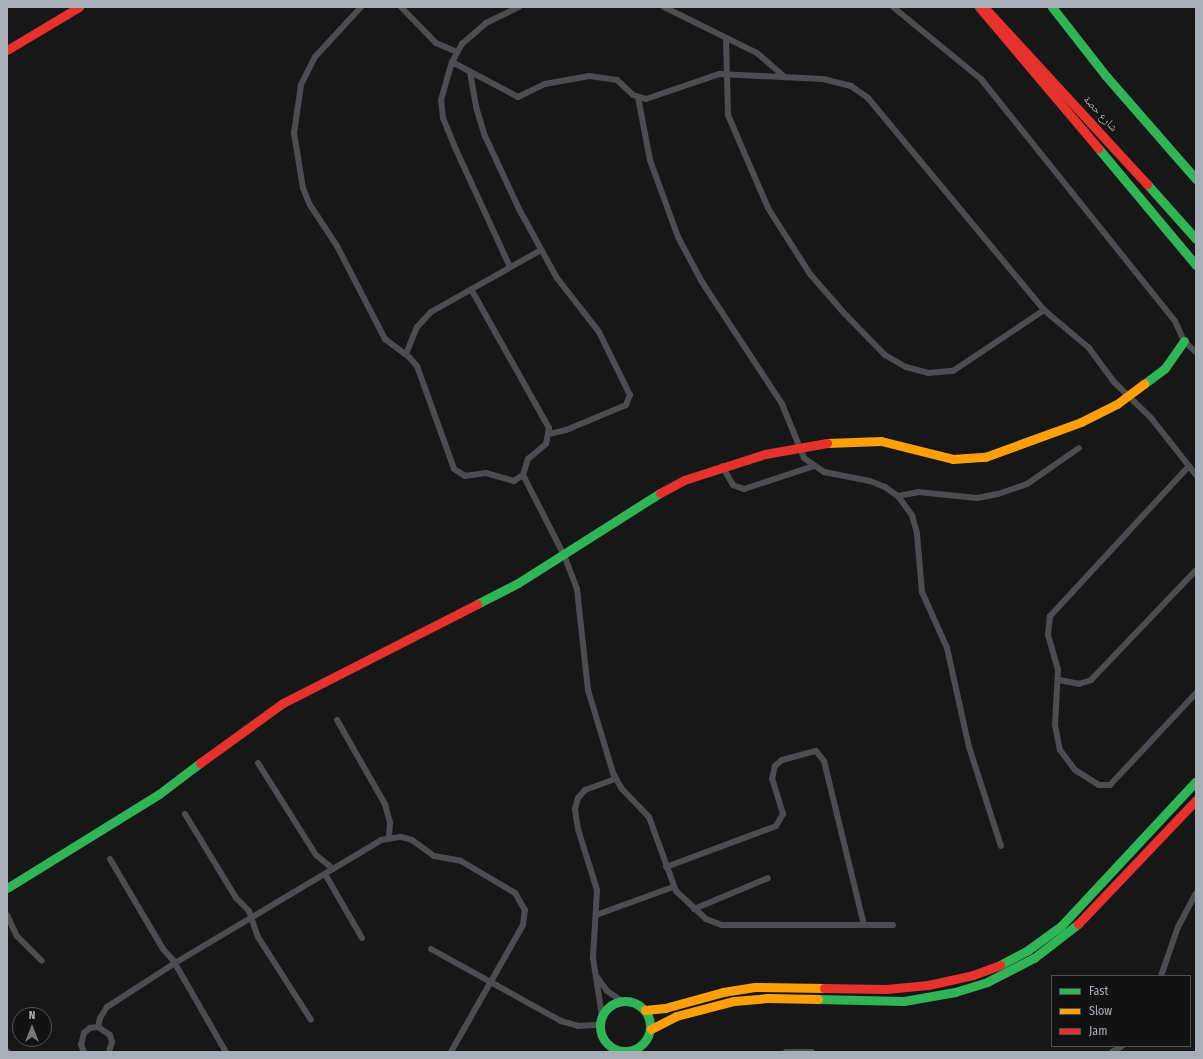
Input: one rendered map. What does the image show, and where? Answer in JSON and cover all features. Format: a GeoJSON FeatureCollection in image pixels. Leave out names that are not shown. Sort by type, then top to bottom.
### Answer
{"type":"FeatureCollection","features":[{"type":"Feature","properties":{"kind":"main road"},"geometry":{"type":"LineString","coordinates":[[7,50],[79,7]]}},
{"type":"Feature","properties":{"kind":"main road"},"geometry":{"type":"LineString","coordinates":[[979,7],[1196,265]]}},
{"type":"Feature","properties":{"kind":"main road","name":"شارع حصة"},"geometry":{"type":"LineString","coordinates":[[984,7],[1139,174],[1196,239]]}},
{"type":"Feature","properties":{"kind":"main road"},"geometry":{"type":"LineString","coordinates":[[1052,7],[1106,76],[1196,179]]}},
{"type":"Feature","properties":{"kind":"main road"},"geometry":{"type":"LineString","coordinates":[[7,888],[159,794],[278,707],[518,583],[667,488],[722,466],[798,446],[869,440],[893,443],[943,457],[975,459],[994,455],[1081,422],[1128,397],[1165,368],[1184,341]]}},
{"type":"Feature","properties":{"kind":"main road"},"geometry":{"type":"LineString","coordinates":[[645,1010],[665,1008],[723,992],[755,987],[886,989],[928,985],[973,975],[1002,964],[1028,950],[1061,926],[1196,781]]}},
{"type":"Feature","properties":{"kind":"main road"},"geometry":{"type":"LineString","coordinates":[[650,1030],[676,1016],[734,1001],[768,998],[904,1001],[944,995],[987,982],[1034,958],[1075,928],[1196,800]]}},
{"type":"Feature","properties":{"kind":"main road"},"geometry":{"type":"LineString","coordinates":[[622,1001],[636,1003],[645,1010],[650,1019],[650,1030],[643,1044],[628,1052],[605,1047],[600,1025],[602,1016],[610,1006],[622,1001]]}},
{"type":"Feature","properties":{"kind":"street"},"geometry":{"type":"LineString","coordinates":[[361,7],[322,48],[305,76],[296,107],[295,147],[300,179],[310,205],[337,246],[385,339],[406,354],[420,372],[456,472],[468,476],[492,474],[510,481],[523,475]]}},
{"type":"Feature","properties":{"kind":"street"},"geometry":{"type":"LineString","coordinates":[[401,7],[436,43],[457,52]]}},
{"type":"Feature","properties":{"kind":"street"},"geometry":{"type":"LineString","coordinates":[[510,267],[479,204],[443,118],[441,94],[457,52],[477,29],[519,7]]}},
{"type":"Feature","properties":{"kind":"street"},"geometry":{"type":"LineString","coordinates":[[664,7],[765,58],[785,77]]}},
{"type":"Feature","properties":{"kind":"street"},"geometry":{"type":"LineString","coordinates":[[893,7],[910,19],[944,51],[980,79],[1175,321],[1184,341],[1196,352]]}},
{"type":"Feature","properties":{"kind":"street"},"geometry":{"type":"LineString","coordinates":[[726,38],[725,74],[730,122],[781,232],[826,294],[885,355],[902,365],[928,372],[953,371],[1044,310]]}},
{"type":"Feature","properties":{"kind":"street"},"geometry":{"type":"LineString","coordinates":[[452,62],[518,97],[545,84],[589,76],[617,80],[638,98],[650,160],[678,237],[702,282],[782,404],[798,446],[814,466],[830,474],[878,484],[898,496],[908,508],[915,522],[922,592],[947,648],[969,747],[1001,846]]}},
{"type":"Feature","properties":{"kind":"street"},"geometry":{"type":"LineString","coordinates":[[470,72],[476,108],[485,136],[516,203],[541,250],[565,289],[599,332],[631,398],[626,404],[566,430],[550,434]]}},
{"type":"Feature","properties":{"kind":"street"},"geometry":{"type":"LineString","coordinates":[[638,98],[652,98],[708,76],[725,74],[785,77],[843,83],[868,98],[1044,310],[1089,348],[1128,397],[1152,419],[1196,475]]}},
{"type":"Feature","properties":{"kind":"street"},"geometry":{"type":"LineString","coordinates":[[406,354],[413,333],[421,321],[435,309],[541,250]]}},
{"type":"Feature","properties":{"kind":"street"},"geometry":{"type":"LineString","coordinates":[[471,289],[547,422],[550,434],[544,447],[526,462],[523,475],[571,569],[581,607],[584,663],[588,690],[615,779],[622,789],[649,817],[673,887],[706,919],[722,925],[893,925]]}},
{"type":"Feature","properties":{"kind":"street"},"geometry":{"type":"LineString","coordinates":[[898,496],[918,492],[977,498],[998,494],[1027,484],[1079,448]]}},
{"type":"Feature","properties":{"kind":"street"},"geometry":{"type":"LineString","coordinates":[[722,466],[733,485],[744,489],[814,466]]}},
{"type":"Feature","properties":{"kind":"street"},"geometry":{"type":"LineString","coordinates":[[1189,466],[1053,612],[1048,630],[1056,659],[1059,680],[1055,725],[1060,750],[1075,770],[1103,786],[1115,781],[1196,693]]}},
{"type":"Feature","properties":{"kind":"street"},"geometry":{"type":"LineString","coordinates":[[1059,680],[1079,684],[1091,680],[1196,570]]}},
{"type":"Feature","properties":{"kind":"street"},"geometry":{"type":"LineString","coordinates":[[336,720],[385,804],[389,816],[389,838]]}},
{"type":"Feature","properties":{"kind":"street"},"geometry":{"type":"LineString","coordinates":[[666,867],[776,826],[783,814],[772,780],[774,766],[782,760],[816,751],[824,761],[864,925]]}},
{"type":"Feature","properties":{"kind":"street"},"geometry":{"type":"LineString","coordinates":[[258,763],[316,855],[333,869]]}},
{"type":"Feature","properties":{"kind":"street"},"geometry":{"type":"LineString","coordinates":[[602,1016],[592,948],[596,915],[595,880],[578,829],[576,804],[581,794],[589,787],[615,779]]}},
{"type":"Feature","properties":{"kind":"street"},"geometry":{"type":"LineString","coordinates":[[185,814],[236,898],[252,916],[258,937],[311,1020]]}},
{"type":"Feature","properties":{"kind":"street"},"geometry":{"type":"LineString","coordinates":[[98,1027],[102,1014],[107,1007],[175,963],[252,916],[389,838],[407,838],[434,856],[461,861],[515,893],[522,900],[525,910],[523,925],[451,1052]]}},
{"type":"Feature","properties":{"kind":"street"},"geometry":{"type":"LineString","coordinates":[[110,859],[163,948],[175,963],[226,1052]]}},
{"type":"Feature","properties":{"kind":"street"},"geometry":{"type":"LineString","coordinates":[[325,874],[362,938]]}},
{"type":"Feature","properties":{"kind":"street"},"geometry":{"type":"LineString","coordinates":[[694,909],[768,878]]}},
{"type":"Feature","properties":{"kind":"street"},"geometry":{"type":"LineString","coordinates":[[596,915],[673,887]]}},
{"type":"Feature","properties":{"kind":"street"},"geometry":{"type":"LineString","coordinates":[[1161,975],[1178,927],[1196,893]]}},
{"type":"Feature","properties":{"kind":"street"},"geometry":{"type":"LineString","coordinates":[[7,915],[17,936],[42,961]]}},
{"type":"Feature","properties":{"kind":"street"},"geometry":{"type":"LineString","coordinates":[[431,949],[569,1024],[586,1027],[600,1025]]}},
{"type":"Feature","properties":{"kind":"street"},"geometry":{"type":"LineString","coordinates":[[596,976],[607,990],[622,1001]]}},
{"type":"Feature","properties":{"kind":"street"},"geometry":{"type":"LineString","coordinates":[[84,1052],[81,1044],[84,1033],[90,1028],[98,1027],[110,1035],[110,1051]]}},
{"type":"Feature","properties":{"kind":"street"},"geometry":{"type":"LineString","coordinates":[[786,1052],[812,1052]]}},
{"type":"Feature","properties":{"kind":"traffic: fast"},"geometry":{"type":"LineString","coordinates":[[1052,7],[1106,76],[1196,179]]}},
{"type":"Feature","properties":{"kind":"traffic: fast"},"geometry":{"type":"LineString","coordinates":[[1098,148],[1196,265]]}},
{"type":"Feature","properties":{"kind":"traffic: fast"},"geometry":{"type":"LineString","coordinates":[[1147,184],[1196,239]]}},
{"type":"Feature","properties":{"kind":"traffic: fast"},"geometry":{"type":"LineString","coordinates":[[1144,384],[1165,368],[1184,341]]}},
{"type":"Feature","properties":{"kind":"traffic: fast"},"geometry":{"type":"LineString","coordinates":[[477,604],[518,583],[660,493]]}},
{"type":"Feature","properties":{"kind":"traffic: fast"},"geometry":{"type":"LineString","coordinates":[[7,888],[159,794],[200,763]]}},
{"type":"Feature","properties":{"kind":"traffic: fast"},"geometry":{"type":"LineString","coordinates":[[1000,965],[1028,950],[1061,926],[1196,781]]}},
{"type":"Feature","properties":{"kind":"traffic: fast"},"geometry":{"type":"LineString","coordinates":[[818,999],[904,1001],[955,992],[987,982],[1034,958],[1078,924]]}},
{"type":"Feature","properties":{"kind":"traffic: fast"},"geometry":{"type":"LineString","coordinates":[[620,1001],[630,1001],[643,1008],[650,1021],[650,1026],[650,1031],[643,1044],[630,1051],[620,1051],[611,1047],[604,1040],[600,1031],[600,1021],[604,1012],[611,1005],[620,1001]]}},
{"type":"Feature","properties":{"kind":"traffic: slow"},"geometry":{"type":"LineString","coordinates":[[827,443],[881,441],[953,459],[985,457],[1081,422],[1117,404],[1144,384]]}},
{"type":"Feature","properties":{"kind":"traffic: slow"},"geometry":{"type":"LineString","coordinates":[[645,1010],[665,1008],[723,992],[755,987],[824,988]]}},
{"type":"Feature","properties":{"kind":"traffic: slow"},"geometry":{"type":"LineString","coordinates":[[651,1029],[676,1016],[734,1001],[768,998],[818,999]]}},
{"type":"Feature","properties":{"kind":"traffic: jam"},"geometry":{"type":"LineString","coordinates":[[7,50],[79,7]]}},
{"type":"Feature","properties":{"kind":"traffic: jam"},"geometry":{"type":"LineString","coordinates":[[979,7],[1098,148]]}},
{"type":"Feature","properties":{"kind":"traffic: jam"},"geometry":{"type":"LineString","coordinates":[[984,7],[1147,184]]}},
{"type":"Feature","properties":{"kind":"traffic: jam"},"geometry":{"type":"LineString","coordinates":[[660,493],[684,480],[765,454],[827,443]]}},
{"type":"Feature","properties":{"kind":"traffic: jam"},"geometry":{"type":"LineString","coordinates":[[200,763],[283,703],[477,604]]}},
{"type":"Feature","properties":{"kind":"traffic: jam"},"geometry":{"type":"LineString","coordinates":[[1078,924],[1196,800]]}},
{"type":"Feature","properties":{"kind":"traffic: jam"},"geometry":{"type":"LineString","coordinates":[[824,988],[886,989],[928,985],[973,975],[1000,965]]}}]}
